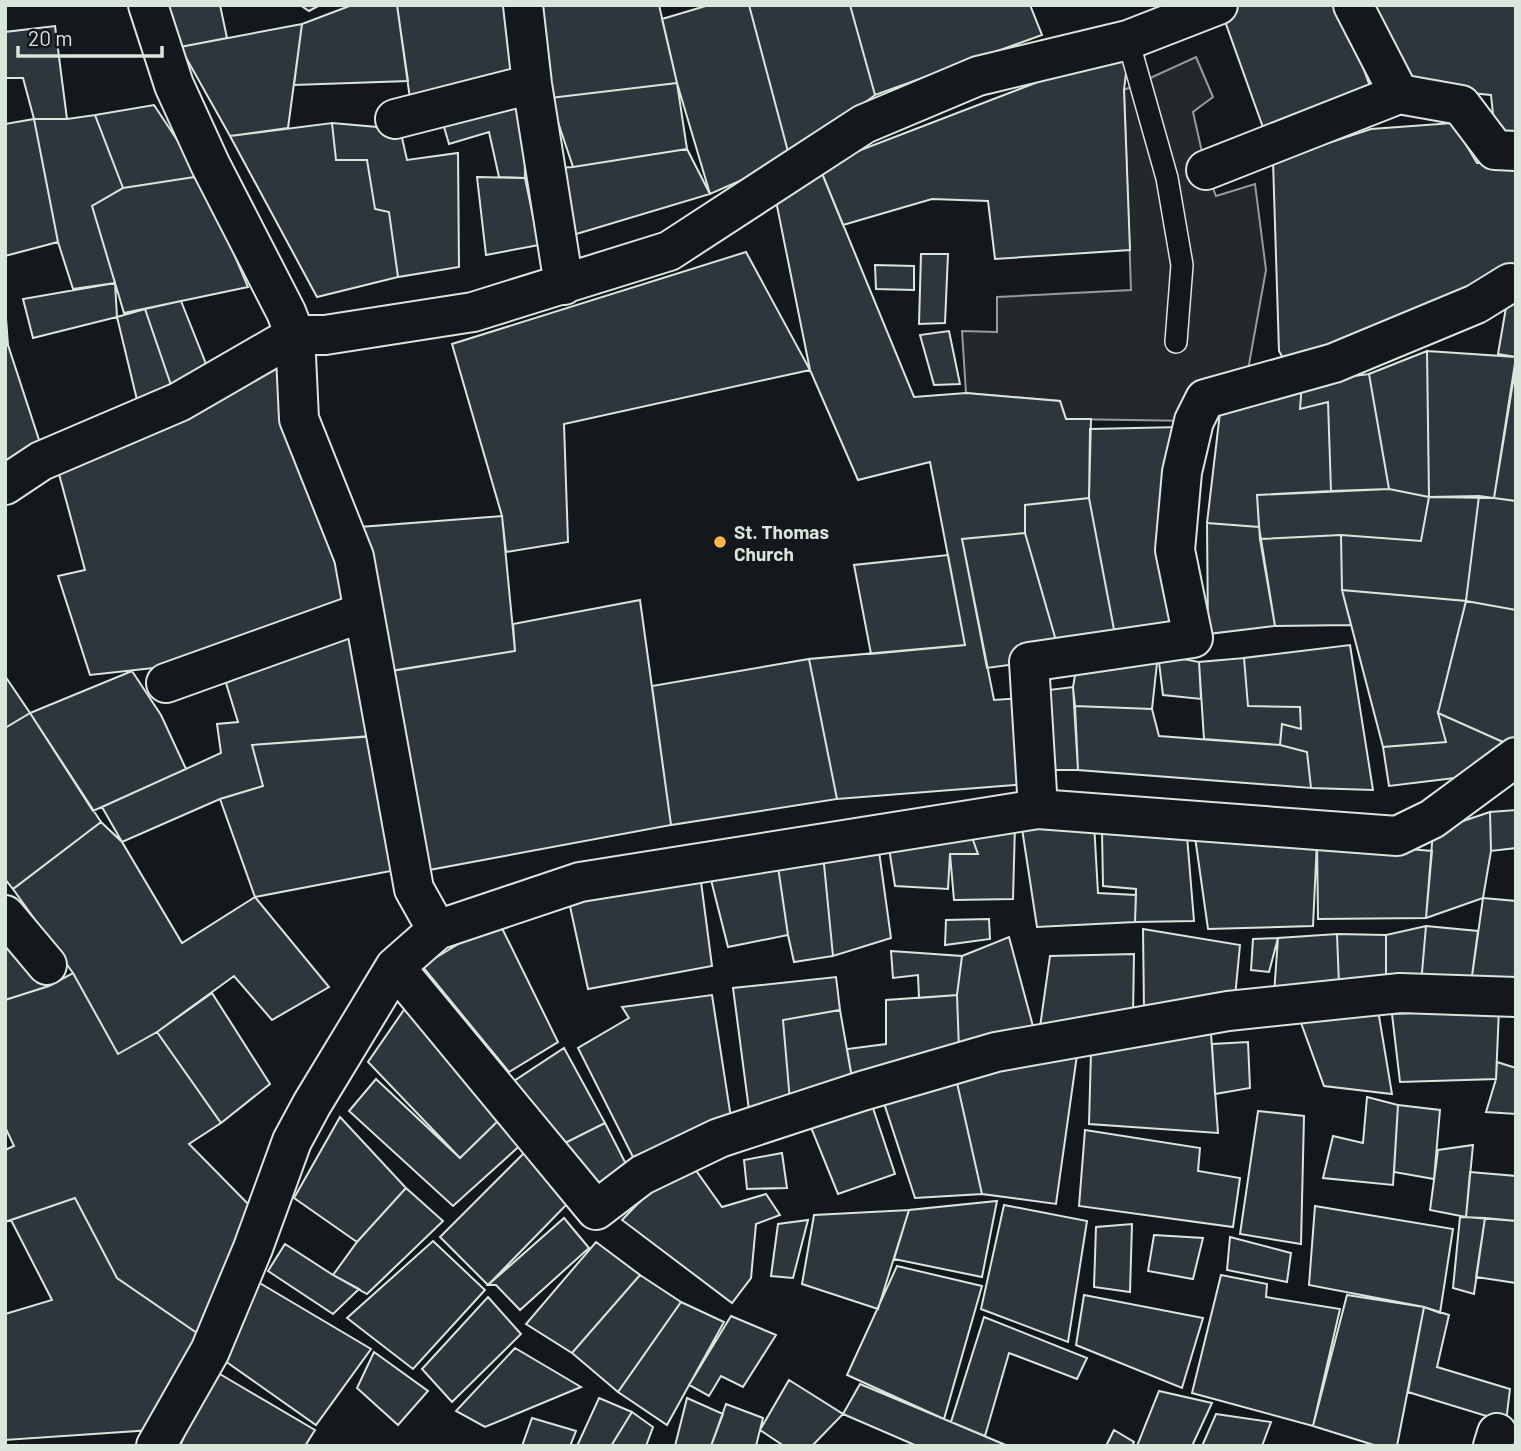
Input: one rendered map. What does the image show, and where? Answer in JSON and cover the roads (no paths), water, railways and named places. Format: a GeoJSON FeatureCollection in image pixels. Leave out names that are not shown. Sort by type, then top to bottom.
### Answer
{"type":"FeatureCollection","features":[{"type":"Feature","properties":{"kind":"street"},"geometry":{"type":"LineString","coordinates":[[148,5],[174,85],[295,335],[299,419],[355,557],[414,889],[437,930]]}},
{"type":"Feature","properties":{"kind":"street"},"geometry":{"type":"LineString","coordinates":[[523,5],[532,84],[564,285]]}},
{"type":"Feature","properties":{"kind":"street"},"geometry":{"type":"LineString","coordinates":[[5,485],[41,461],[179,402],[295,335],[325,335],[473,312],[669,251],[864,124],[978,76],[1128,40],[1218,5]]}},
{"type":"Feature","properties":{"kind":"street"},"geometry":{"type":"LineString","coordinates":[[1353,5],[1399,94]]}},
{"type":"Feature","properties":{"kind":"street"},"geometry":{"type":"LineString","coordinates":[[395,119],[532,84]]}},
{"type":"Feature","properties":{"kind":"street"},"geometry":{"type":"LineString","coordinates":[[1206,170],[1399,94],[1461,105],[1495,150],[1516,151]]}},
{"type":"Feature","properties":{"kind":"street"},"geometry":{"type":"LineString","coordinates":[[1038,810],[1029,662],[1193,638],[1175,550],[1182,472],[1194,421],[1205,399],[1334,363],[1476,304],[1510,283],[1516,284]]}},
{"type":"Feature","properties":{"kind":"street"},"geometry":{"type":"LineString","coordinates":[[166,683],[364,612]]}},
{"type":"Feature","properties":{"kind":"street"},"geometry":{"type":"LineString","coordinates":[[156,1446],[210,1351],[253,1248],[292,1141],[395,967],[437,930],[580,882],[1038,810],[1397,836],[1432,819],[1516,757]]}},
{"type":"Feature","properties":{"kind":"street"},"geometry":{"type":"LineString","coordinates":[[5,915],[47,965]]}},
{"type":"Feature","properties":{"kind":"street"},"geometry":{"type":"LineString","coordinates":[[395,967],[596,1210],[642,1175],[719,1138],[862,1091],[996,1052],[1228,1012],[1399,993],[1516,997]]}},
{"type":"Feature","properties":{"kind":"lane"},"geometry":{"type":"LineString","coordinates":[[1128,40],[1167,178],[1182,265],[1176,342]]}},
{"type":"Feature","properties":{"kind":"place","name":"St. Thomas Church"},"geometry":{"type":"Point","coordinates":[720,542]}}]}
